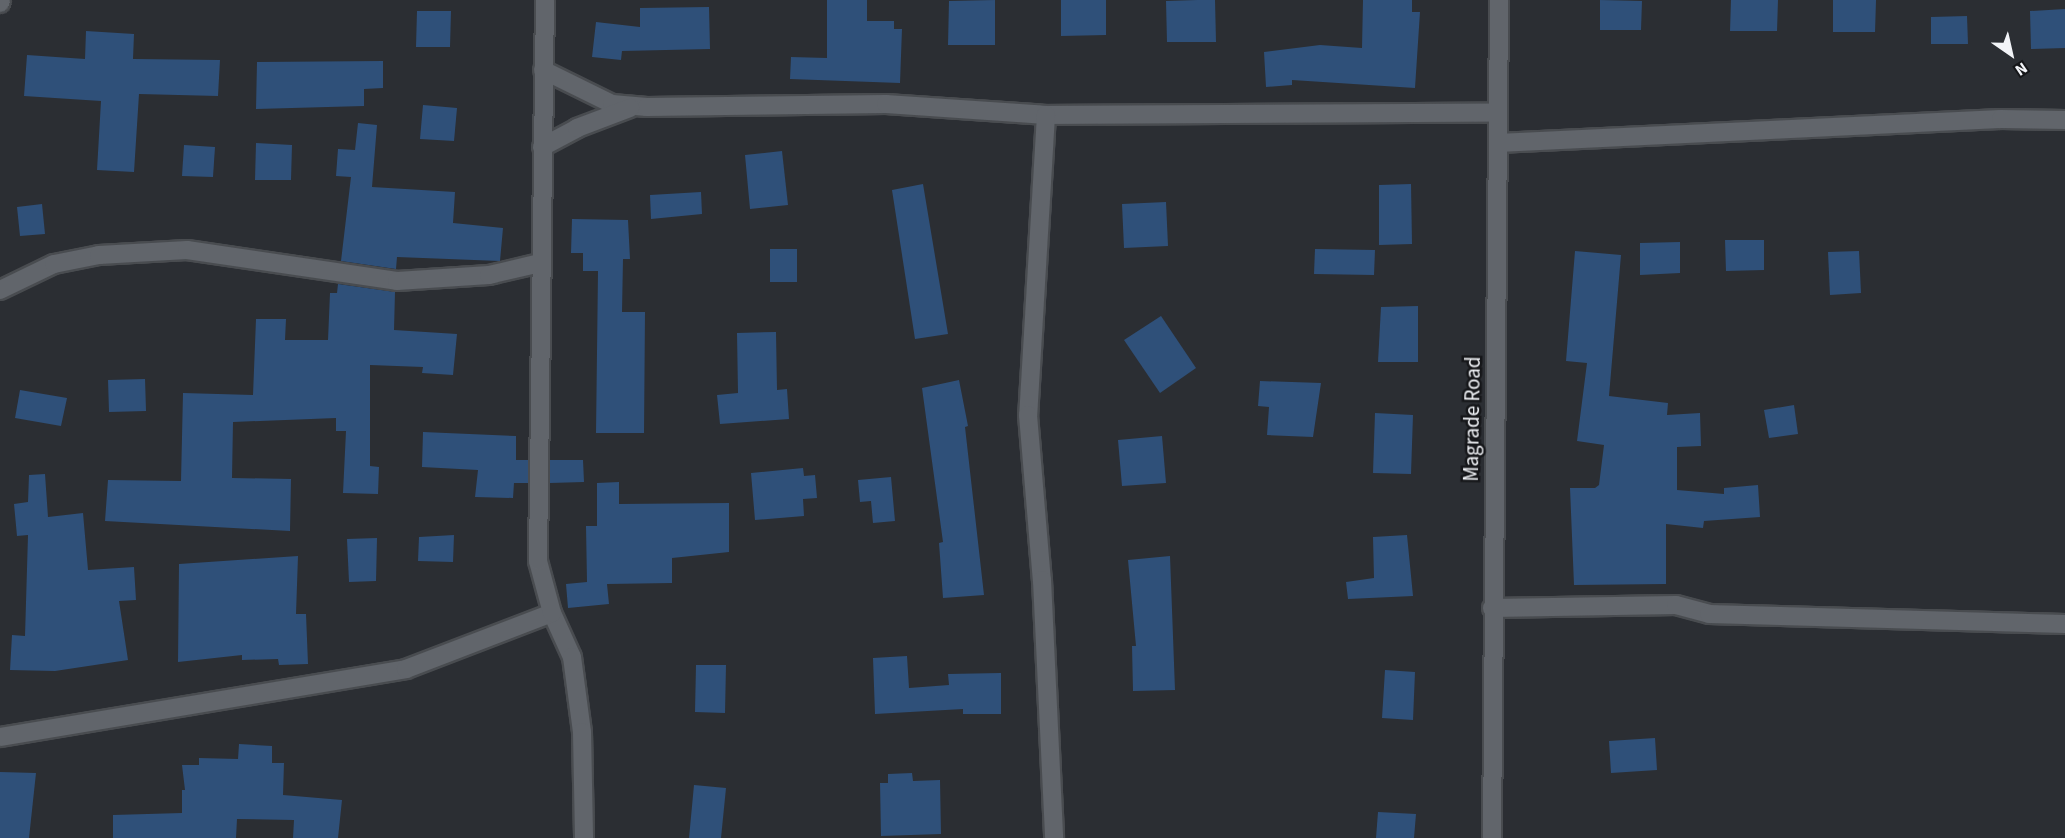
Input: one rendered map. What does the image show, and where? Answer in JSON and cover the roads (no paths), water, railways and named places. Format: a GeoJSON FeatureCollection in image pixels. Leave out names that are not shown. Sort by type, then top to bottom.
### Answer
{"type":"FeatureCollection","features":[{"type":"Feature","properties":{"kind":"street"},"geometry":{"type":"LineString","coordinates":[[545,0],[540,263],[543,374],[538,561],[552,613],[572,657],[582,732],[584,838]]}},
{"type":"Feature","properties":{"kind":"street","name":"Magrade Road"},"geometry":{"type":"LineString","coordinates":[[1492,838],[1498,0]]}},
{"type":"Feature","properties":{"kind":"street"},"geometry":{"type":"LineString","coordinates":[[543,70],[612,104],[634,106],[886,104],[1046,114],[1497,113]]}},
{"type":"Feature","properties":{"kind":"street"},"geometry":{"type":"LineString","coordinates":[[542,147],[577,128],[634,106]]}},
{"type":"Feature","properties":{"kind":"street"},"geometry":{"type":"LineString","coordinates":[[1046,114],[1028,415],[1042,580],[1054,838]]}},
{"type":"Feature","properties":{"kind":"street"},"geometry":{"type":"LineString","coordinates":[[1498,143],[2001,118],[2065,120]]}},
{"type":"Feature","properties":{"kind":"street"},"geometry":{"type":"LineString","coordinates":[[0,290],[54,264],[99,255],[187,250],[397,281],[489,275],[540,263]]}},
{"type":"Feature","properties":{"kind":"street"},"geometry":{"type":"LineString","coordinates":[[1492,608],[1676,605],[1709,614],[2065,624]]}},
{"type":"Feature","properties":{"kind":"street"},"geometry":{"type":"LineString","coordinates":[[0,736],[406,669],[552,613]]}}]}
